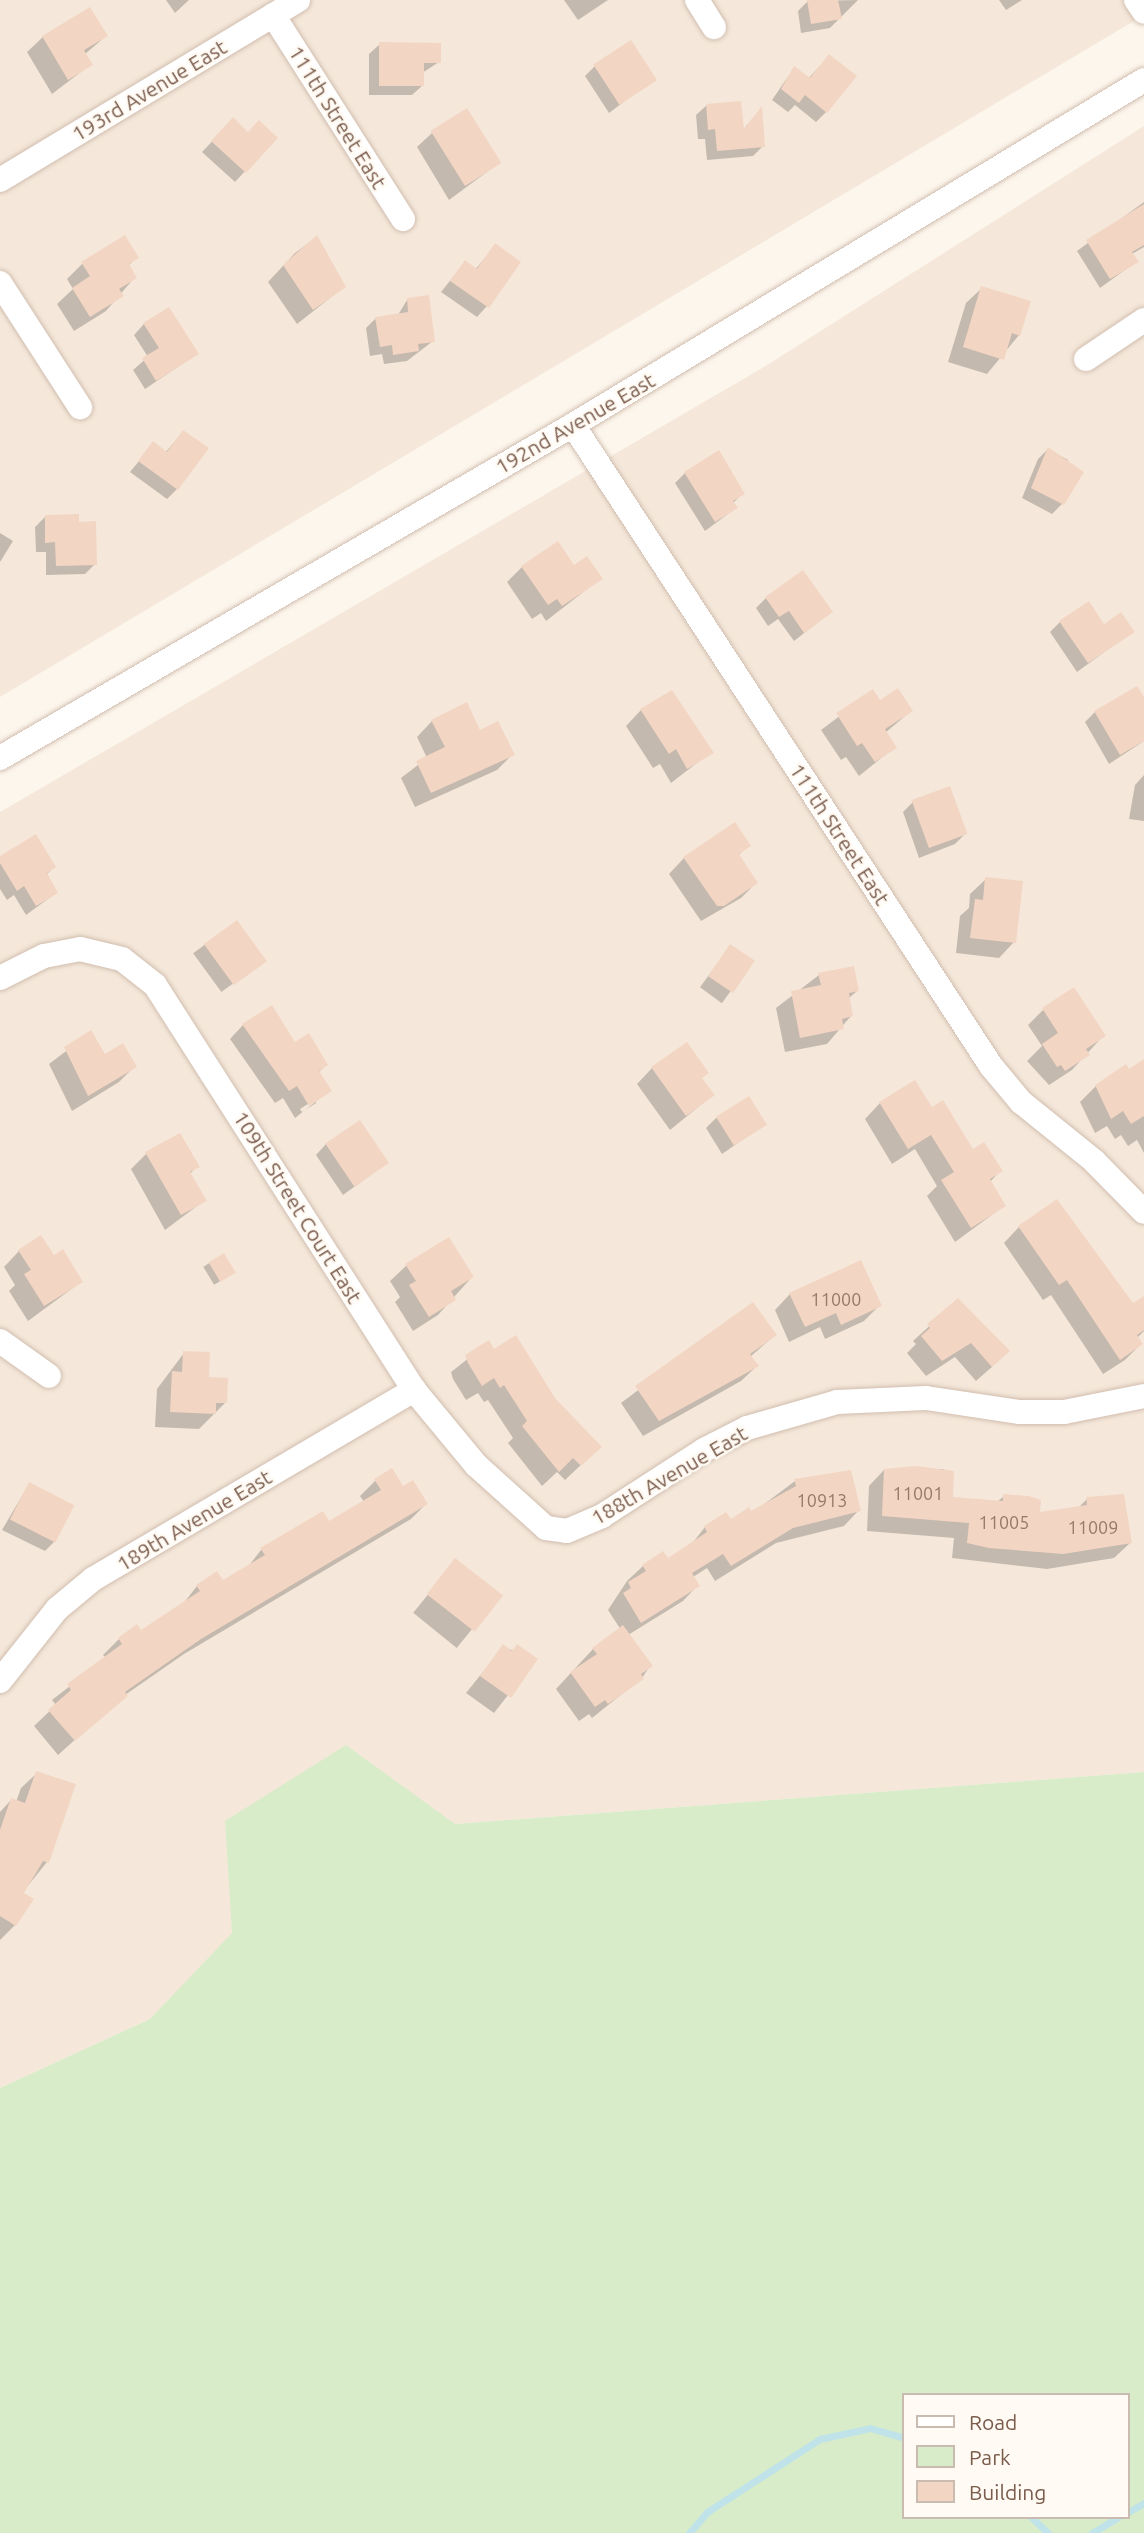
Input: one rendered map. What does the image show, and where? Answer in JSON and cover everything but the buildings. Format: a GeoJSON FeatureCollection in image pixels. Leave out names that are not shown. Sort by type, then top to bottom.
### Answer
{"type":"FeatureCollection","features":[{"type":"Feature","properties":{"kind":"street","name":"193rd Avenue East"},"geometry":{"type":"LineString","coordinates":[[0,180],[298,0]]}},
{"type":"Feature","properties":{"kind":"street"},"geometry":{"type":"LineString","coordinates":[[697,0],[714,27]]}},
{"type":"Feature","properties":{"kind":"street"},"geometry":{"type":"LineString","coordinates":[[1136,0],[1144,12]]}},
{"type":"Feature","properties":{"kind":"street","name":"111th Street East"},"geometry":{"type":"LineString","coordinates":[[273,15],[403,219]]}},
{"type":"Feature","properties":{"kind":"street","name":"192nd Avenue East"},"geometry":{"type":"LineString","coordinates":[[0,758],[573,425],[1144,80]]}},
{"type":"Feature","properties":{"kind":"street"},"geometry":{"type":"LineString","coordinates":[[0,283],[80,407]]}},
{"type":"Feature","properties":{"kind":"street"},"geometry":{"type":"LineString","coordinates":[[1086,359],[1144,320]]}},
{"type":"Feature","properties":{"kind":"street","name":"111th Street East"},"geometry":{"type":"LineString","coordinates":[[573,425],[991,1066],[1021,1102],[1094,1161],[1144,1212]]}},
{"type":"Feature","properties":{"kind":"street","name":"109th Street Court East"},"geometry":{"type":"LineString","coordinates":[[2,973],[44,956],[80,949],[122,959],[155,985],[414,1390],[476,1465],[520,1506],[547,1528],[568,1531]]}},
{"type":"Feature","properties":{"kind":"street"},"geometry":{"type":"LineString","coordinates":[[0,1341],[50,1376]]}},
{"type":"Feature","properties":{"kind":"street","name":"189th Avenue East"},"geometry":{"type":"LineString","coordinates":[[0,1681],[50,1617],[93,1579],[414,1390]]}},
{"type":"Feature","properties":{"kind":"street","name":"188th Avenue East"},"geometry":{"type":"LineString","coordinates":[[568,1531],[602,1516],[704,1450],[791,1413],[886,1398],[1064,1412],[1144,1396]]}},
{"type":"Feature","properties":{"kind":"shaded area"},"geometry":{"type":"Polygon","coordinates":[[[0,0],[1144,0],[1144,15],[0,697],[0,0]]]}},
{"type":"Feature","properties":{"kind":"shaded area"},"geometry":{"type":"Polygon","coordinates":[[[1144,126],[1144,1772],[455,1824],[150,2019],[0,2088],[0,812],[764,367],[1144,126]]]}},
{"type":"Feature","properties":{"kind":"green space"},"geometry":{"type":"Polygon","coordinates":[[[346,1745],[455,1824],[1144,1772],[1144,2533],[0,2533],[0,2088],[150,2019],[232,1933],[225,1821],[346,1745]]]}},
{"type":"Feature","properties":{"kind":"waterway"},"geometry":{"type":"LineString","coordinates":[[689,2533],[707,2512],[820,2439],[870,2428],[902,2437]]}},
{"type":"Feature","properties":{"kind":"waterway"},"geometry":{"type":"LineString","coordinates":[[1130,2511],[1144,2503]]}},
{"type":"Feature","properties":{"kind":"waterway"},"geometry":{"type":"LineString","coordinates":[[1033,2519],[1048,2533]]}},
{"type":"Feature","properties":{"kind":"waterway"},"geometry":{"type":"LineString","coordinates":[[1092,2533],[1116,2519]]}}]}
